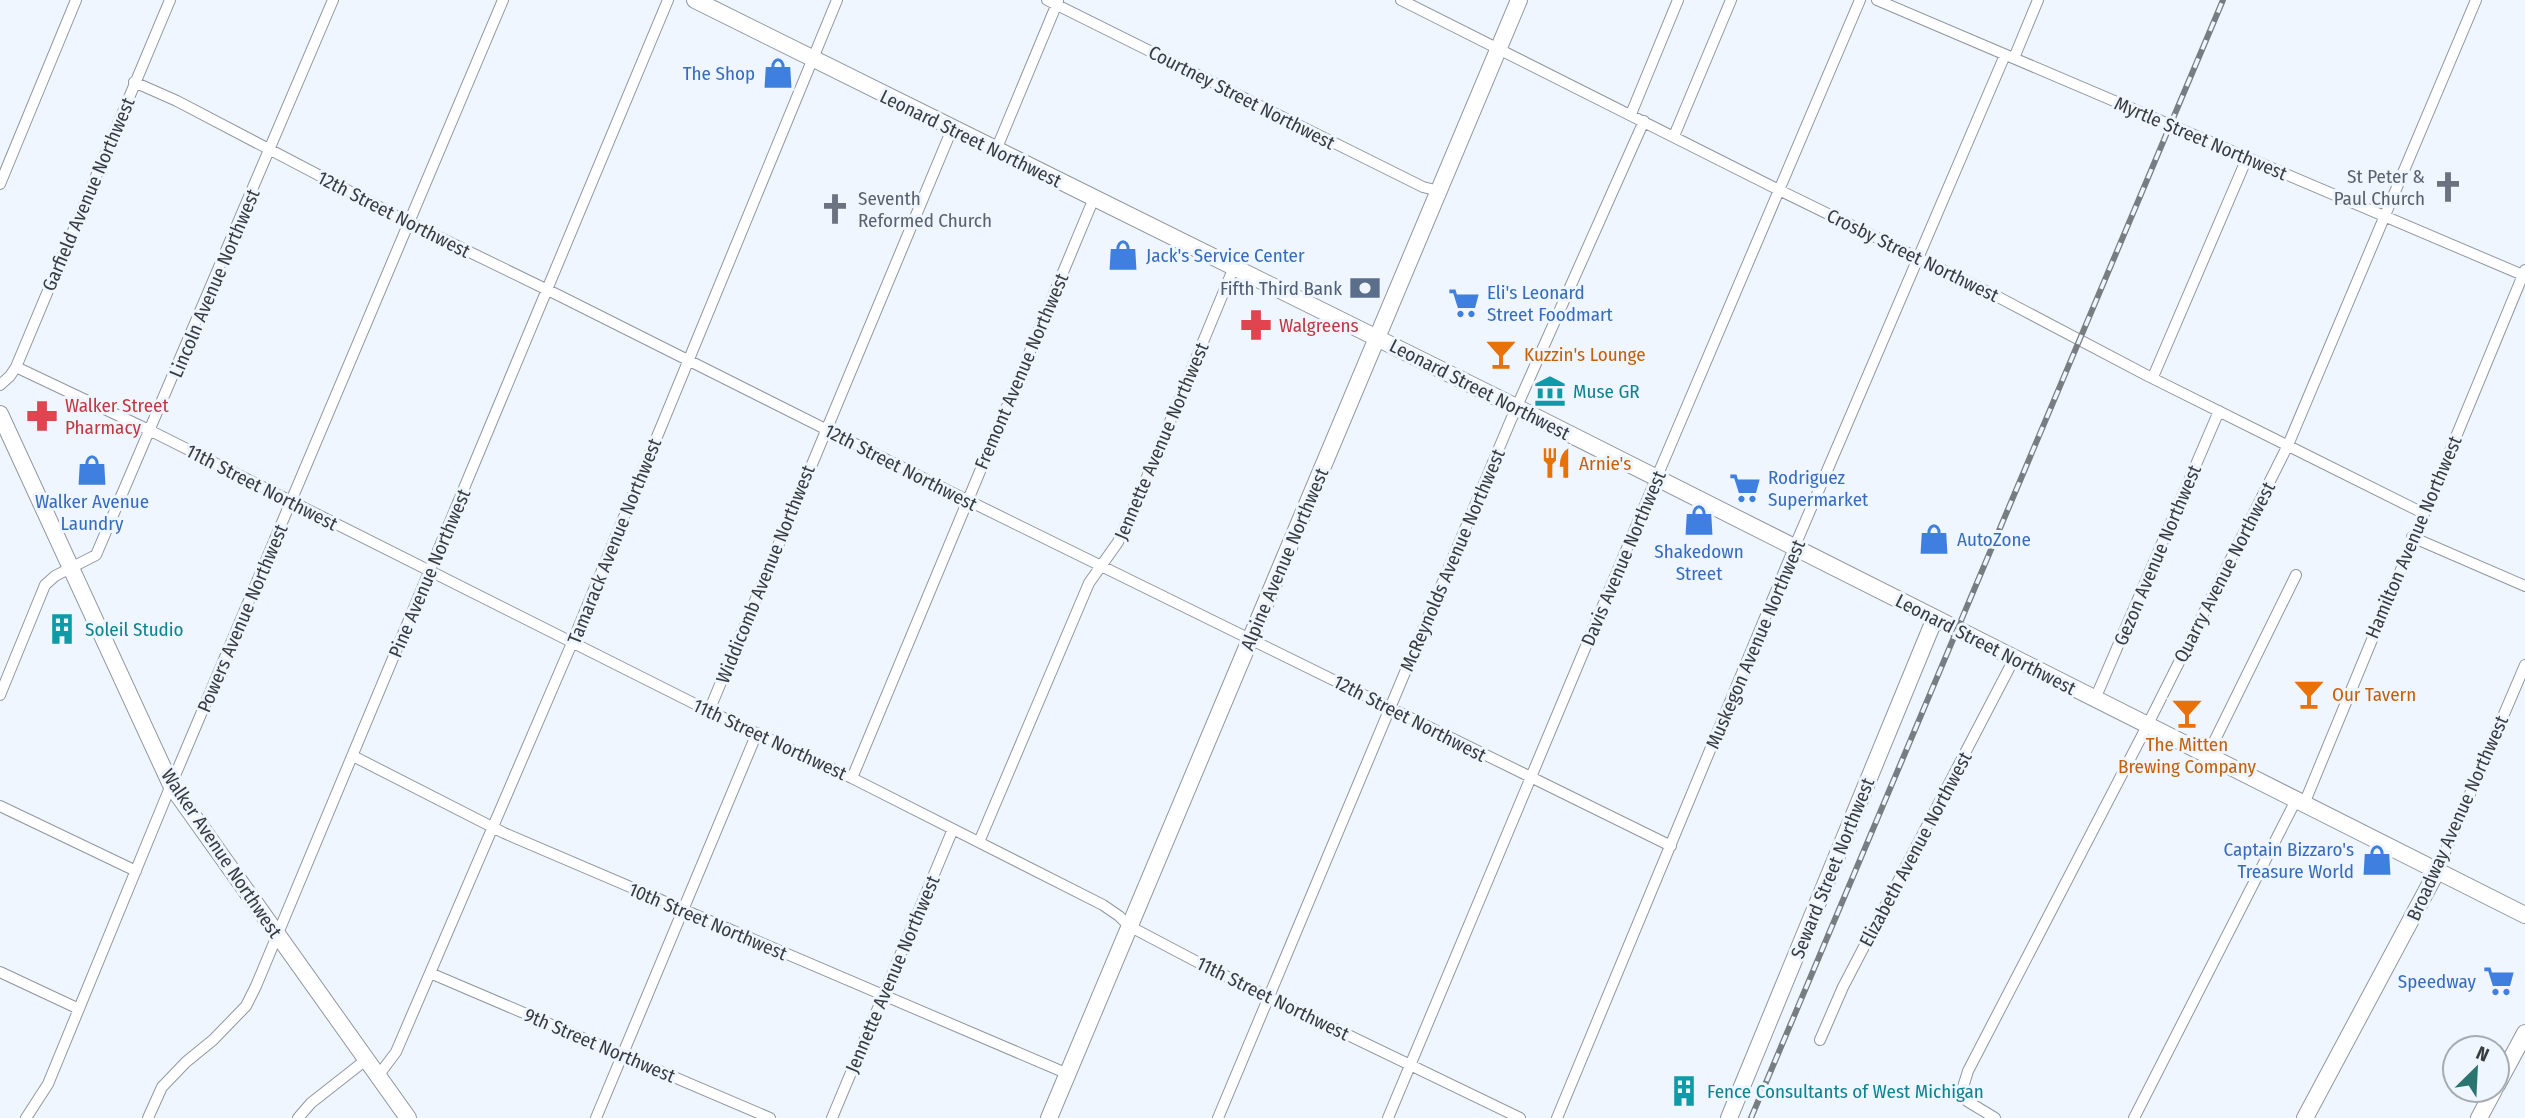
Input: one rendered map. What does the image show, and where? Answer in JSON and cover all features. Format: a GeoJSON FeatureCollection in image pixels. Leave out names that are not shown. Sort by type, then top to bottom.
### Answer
{"type":"FeatureCollection","features":[{"type":"Feature","properties":{"kind":"main road","name":"Leonard Street Northwest"},"geometry":{"type":"LineString","coordinates":[[695,0],[1517,407],[2525,915]]}},
{"type":"Feature","properties":{"kind":"main road","name":"Alpine Avenue Northwest"},"geometry":{"type":"LineString","coordinates":[[1049,1118],[1519,0]]}},
{"type":"Feature","properties":{"kind":"main road","name":"Walker Avenue Northwest"},"geometry":{"type":"LineString","coordinates":[[0,414],[171,785],[408,1118]]}},
{"type":"Feature","properties":{"kind":"main road","name":"Seward Street Northwest"},"geometry":{"type":"LineString","coordinates":[[1729,1118],[1935,618]]}},
{"type":"Feature","properties":{"kind":"main road","name":"Broadway Avenue Northwest"},"geometry":{"type":"LineString","coordinates":[[2305,1118],[2437,871]]}},
{"type":"Feature","properties":{"kind":"main road"},"geometry":{"type":"LineString","coordinates":[[2511,1059],[2525,1033]]}},
{"type":"Feature","properties":{"kind":"street"},"geometry":{"type":"LineString","coordinates":[[0,184],[75,0]]}},
{"type":"Feature","properties":{"kind":"street","name":"Garfield Avenue Northwest"},"geometry":{"type":"LineString","coordinates":[[0,385],[16,367],[170,0]]}},
{"type":"Feature","properties":{"kind":"street","name":"Lincoln Avenue Northwest"},"geometry":{"type":"LineString","coordinates":[[0,695],[45,585],[55,576],[96,555],[333,0]]}},
{"type":"Feature","properties":{"kind":"street","name":"Powers Avenue Northwest"},"geometry":{"type":"LineString","coordinates":[[26,1118],[48,1083],[503,0]]}},
{"type":"Feature","properties":{"kind":"street","name":"Pine Avenue Northwest"},"geometry":{"type":"LineString","coordinates":[[148,1118],[162,1087],[246,1006],[549,290],[668,0]]}},
{"type":"Feature","properties":{"kind":"street","name":"Tamarack Avenue Northwest"},"geometry":{"type":"LineString","coordinates":[[378,1076],[396,1052],[572,643],[837,0]]}},
{"type":"Feature","properties":{"kind":"street","name":"Crosby Street Northwest"},"geometry":{"type":"LineString","coordinates":[[1401,0],[2000,298],[2423,513]]}},
{"type":"Feature","properties":{"kind":"street"},"geometry":{"type":"LineString","coordinates":[[1631,114],[1678,0]]}},
{"type":"Feature","properties":{"kind":"street"},"geometry":{"type":"LineString","coordinates":[[1674,136],[1731,0]]}},
{"type":"Feature","properties":{"kind":"street","name":"Davis Avenue Northwest"},"geometry":{"type":"LineString","coordinates":[[1388,1118],[1860,0]]}},
{"type":"Feature","properties":{"kind":"street","name":"Myrtle Street Northwest"},"geometry":{"type":"LineString","coordinates":[[1877,0],[2524,274]]}},
{"type":"Feature","properties":{"kind":"street","name":"Muskegon Avenue Northwest"},"geometry":{"type":"LineString","coordinates":[[1557,1118],[1918,257],[2038,0]]}},
{"type":"Feature","properties":{"kind":"street","name":"Quarry Avenue Northwest"},"geometry":{"type":"LineString","coordinates":[[1995,1118],[1967,1101],[1963,1087],[1968,1071],[2147,726],[2288,445],[2476,0]]}},
{"type":"Feature","properties":{"kind":"street"},"geometry":{"type":"LineString","coordinates":[[996,150],[1054,2]]}},
{"type":"Feature","properties":{"kind":"street","name":"Courtney Street Northwest"},"geometry":{"type":"LineString","coordinates":[[1054,2],[1423,187],[1439,191]]}},
{"type":"Feature","properties":{"kind":"street","name":"12th Street Northwest"},"geometry":{"type":"LineString","coordinates":[[134,82],[177,101],[410,223],[967,500],[1671,846]]}},
{"type":"Feature","properties":{"kind":"street","name":"McReynolds Avenue Northwest"},"geometry":{"type":"LineString","coordinates":[[1218,1118],[1517,407],[1644,121]]}},
{"type":"Feature","properties":{"kind":"street","name":"Widdicomb Avenue Northwest"},"geometry":{"type":"LineString","coordinates":[[709,711],[952,129]]}},
{"type":"Feature","properties":{"kind":"street"},"geometry":{"type":"LineString","coordinates":[[2153,377],[2247,158]]}},
{"type":"Feature","properties":{"kind":"street","name":"Fremont Avenue Northwest"},"geometry":{"type":"LineString","coordinates":[[852,778],[1094,198]]}},
{"type":"Feature","properties":{"kind":"street","name":"Jennette Avenue Northwest"},"geometry":{"type":"LineString","coordinates":[[979,842],[1089,583],[1118,542],[1140,494],[1234,267]]}},
{"type":"Feature","properties":{"kind":"street","name":"Hamilton Avenue Northwest"},"geometry":{"type":"LineString","coordinates":[[2134,1118],[2300,802],[2524,274]]}},
{"type":"Feature","properties":{"kind":"street","name":"11th Street Northwest"},"geometry":{"type":"LineString","coordinates":[[16,367],[151,431],[709,711],[852,778],[1103,905],[1129,926],[1268,997],[1520,1118]]}},
{"type":"Feature","properties":{"kind":"street","name":"Gezon Avenue Northwest"},"geometry":{"type":"LineString","coordinates":[[2095,699],[2219,411]]}},
{"type":"Feature","properties":{"kind":"street"},"geometry":{"type":"LineString","coordinates":[[2412,537],[2525,586]]}},
{"type":"Feature","properties":{"kind":"street"},"geometry":{"type":"LineString","coordinates":[[2207,756],[2296,575]]}},
{"type":"Feature","properties":{"kind":"street","name":"Elizabeth Avenue Northwest"},"geometry":{"type":"LineString","coordinates":[[1820,1040],[1843,987],[2014,659]]}},
{"type":"Feature","properties":{"kind":"street","name":"Broadway Avenue Northwest"},"geometry":{"type":"LineString","coordinates":[[2437,871],[2525,665]]}},
{"type":"Feature","properties":{"kind":"street"},"geometry":{"type":"LineString","coordinates":[[596,1118],[757,733]]}},
{"type":"Feature","properties":{"kind":"street","name":"10th Street Northwest"},"geometry":{"type":"LineString","coordinates":[[353,756],[492,828],[1068,1074]]}},
{"type":"Feature","properties":{"kind":"street"},"geometry":{"type":"LineString","coordinates":[[0,806],[136,871]]}},
{"type":"Feature","properties":{"kind":"street","name":"Jennette Avenue Northwest"},"geometry":{"type":"LineString","coordinates":[[832,1118],[953,829]]}},
{"type":"Feature","properties":{"kind":"street"},"geometry":{"type":"LineString","coordinates":[[0,972],[79,1009]]}},
{"type":"Feature","properties":{"kind":"street","name":"9th Street Northwest"},"geometry":{"type":"LineString","coordinates":[[430,973],[770,1118]]}},
{"type":"Feature","properties":{"kind":"street"},"geometry":{"type":"LineString","coordinates":[[298,1118],[311,1103],[366,1059]]}},
{"type":"Feature","properties":{"kind":"railway"},"geometry":{"type":"LineString","coordinates":[[1751,1118],[2223,0]]}},
{"type":"Feature","properties":{"kind":"place","name":"The Shop"},"geometry":{"type":"Point","coordinates":[778,73]}},
{"type":"Feature","properties":{"kind":"place","name":"St Peter & Paul Church"},"geometry":{"type":"Point","coordinates":[2448,187]}},
{"type":"Feature","properties":{"kind":"place","name":"Seventh Reformed Church"},"geometry":{"type":"Point","coordinates":[835,209]}},
{"type":"Feature","properties":{"kind":"place","name":"Jack's Service Center"},"geometry":{"type":"Point","coordinates":[1123,255]}},
{"type":"Feature","properties":{"kind":"place","name":"Fifth Third Bank"},"geometry":{"type":"Point","coordinates":[1365,288]}},
{"type":"Feature","properties":{"kind":"place","name":"Eli's Leonard Street Foodmart"},"geometry":{"type":"Point","coordinates":[1464,303]}},
{"type":"Feature","properties":{"kind":"place","name":"Walgreens"},"geometry":{"type":"Point","coordinates":[1256,325]}},
{"type":"Feature","properties":{"kind":"place","name":"Kuzzin's Lounge"},"geometry":{"type":"Point","coordinates":[1501,354]}},
{"type":"Feature","properties":{"kind":"place","name":"Muse GR"},"geometry":{"type":"Point","coordinates":[1550,391]}},
{"type":"Feature","properties":{"kind":"place","name":"Walker Street Pharmacy"},"geometry":{"type":"Point","coordinates":[42,416]}},
{"type":"Feature","properties":{"kind":"place","name":"Arnie's"},"geometry":{"type":"Point","coordinates":[1556,463]}},
{"type":"Feature","properties":{"kind":"place","name":"Walker Avenue Laundry"},"geometry":{"type":"Point","coordinates":[92,470]}},
{"type":"Feature","properties":{"kind":"place","name":"Rodriguez Supermarket"},"geometry":{"type":"Point","coordinates":[1745,488]}},
{"type":"Feature","properties":{"kind":"place","name":"Shakedown Street"},"geometry":{"type":"Point","coordinates":[1699,520]}},
{"type":"Feature","properties":{"kind":"place","name":"AutoZone"},"geometry":{"type":"Point","coordinates":[1934,539]}},
{"type":"Feature","properties":{"kind":"place","name":"Soleil Studio"},"geometry":{"type":"Point","coordinates":[62,629]}},
{"type":"Feature","properties":{"kind":"place","name":"Our Tavern"},"geometry":{"type":"Point","coordinates":[2309,694]}},
{"type":"Feature","properties":{"kind":"place","name":"The Mitten Brewing Company"},"geometry":{"type":"Point","coordinates":[2187,713]}},
{"type":"Feature","properties":{"kind":"place","name":"Captain Bizzaro's Treasure World"},"geometry":{"type":"Point","coordinates":[2377,860]}},
{"type":"Feature","properties":{"kind":"place","name":"Speedway"},"geometry":{"type":"Point","coordinates":[2499,981]}},
{"type":"Feature","properties":{"kind":"place","name":"Fence Consultants of West Michigan"},"geometry":{"type":"Point","coordinates":[1684,1091]}}]}
